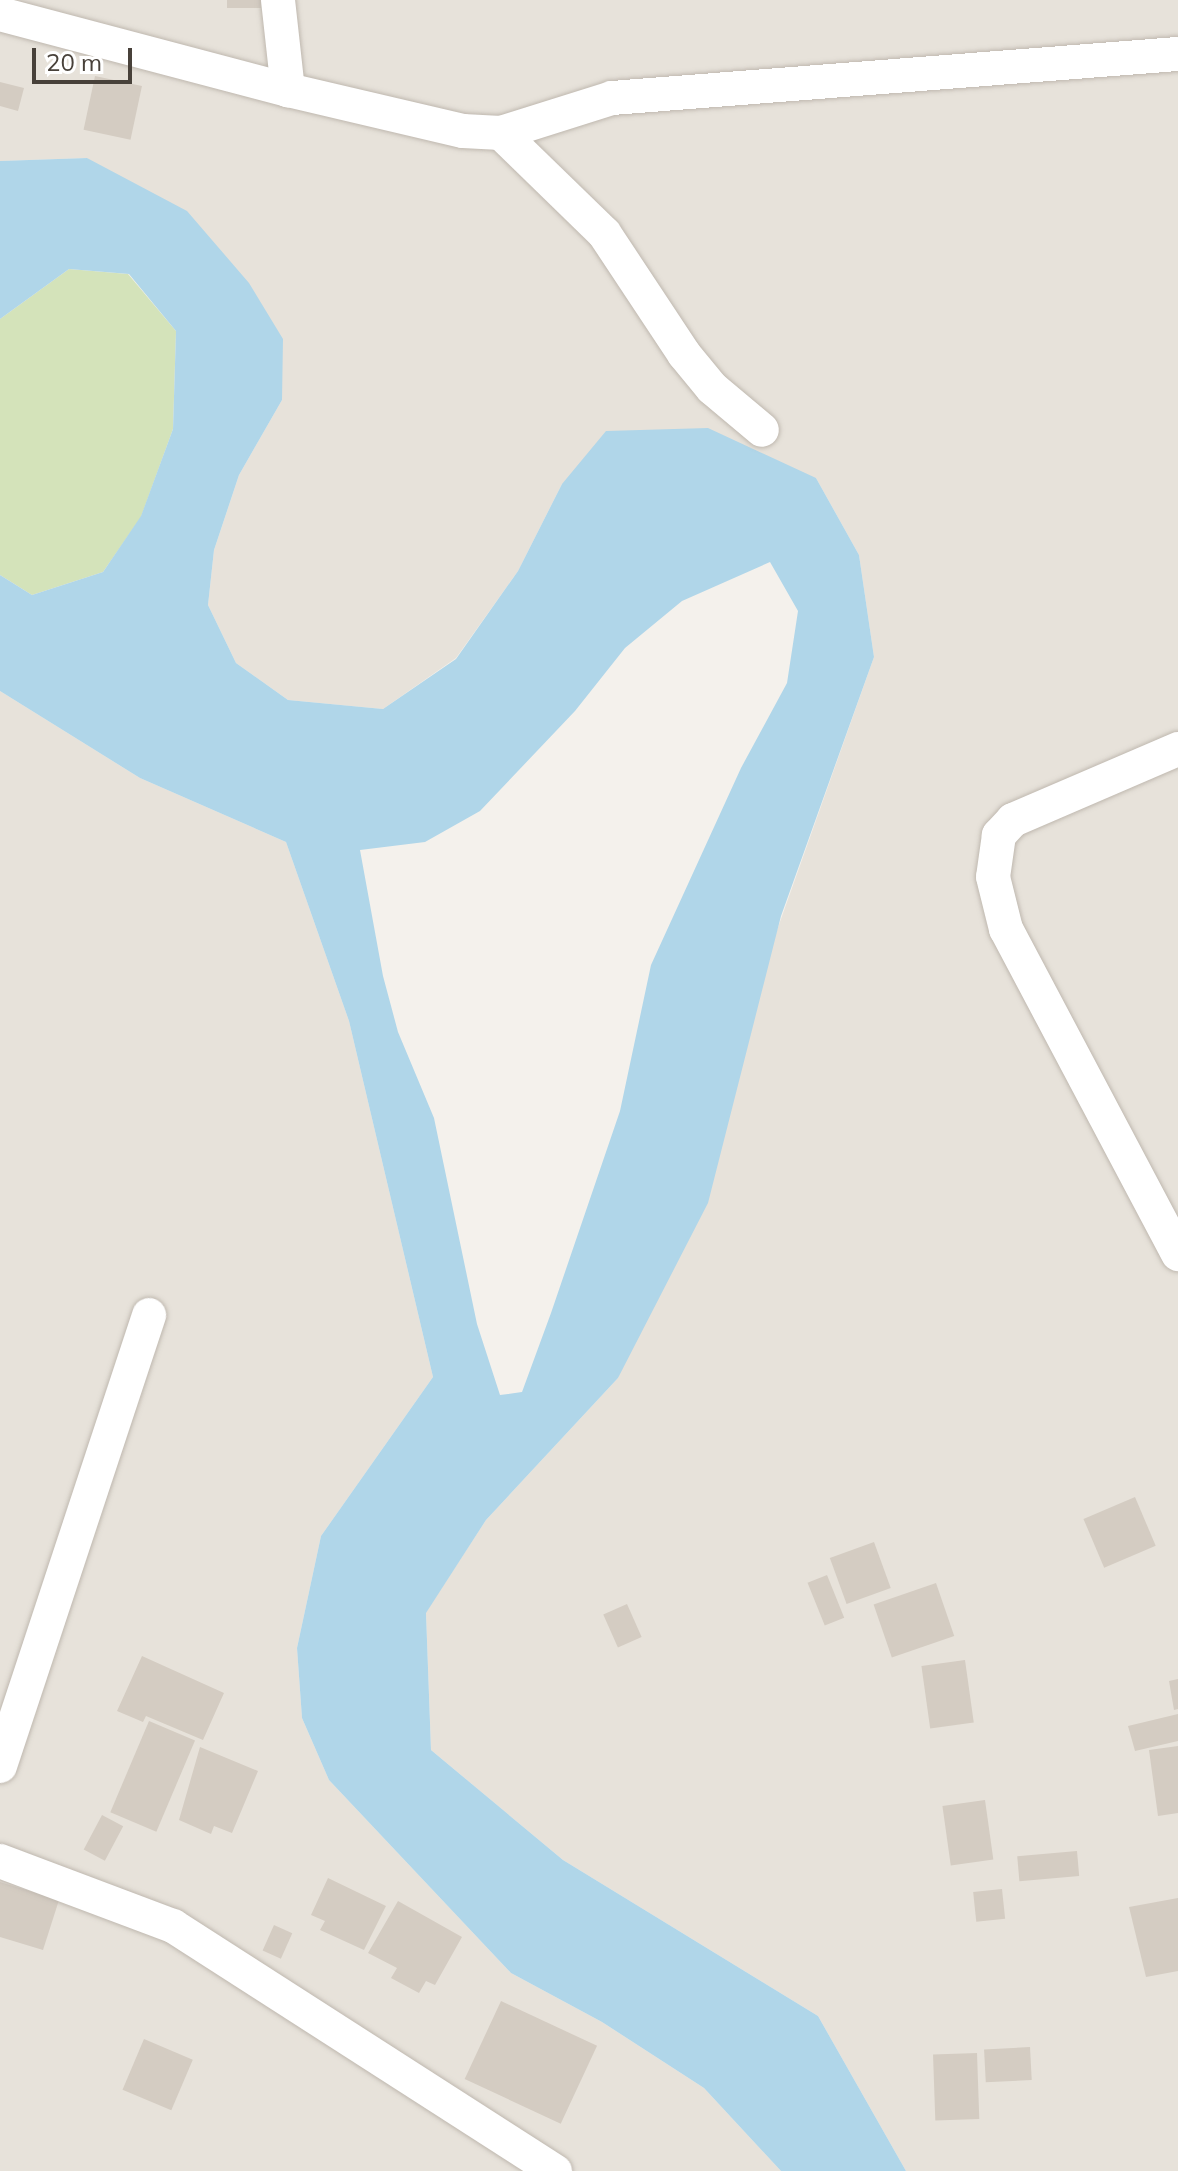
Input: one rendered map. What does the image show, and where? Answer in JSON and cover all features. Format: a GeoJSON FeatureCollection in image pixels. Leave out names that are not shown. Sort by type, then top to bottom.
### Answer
{"type":"FeatureCollection","features":[{"type":"Feature","properties":{"kind":"street"},"geometry":{"type":"LineString","coordinates":[[278,0],[288,90]]}},
{"type":"Feature","properties":{"kind":"street"},"geometry":{"type":"LineString","coordinates":[[0,14],[288,90],[463,131],[501,133],[612,98],[1178,54]]}},
{"type":"Feature","properties":{"kind":"street"},"geometry":{"type":"LineString","coordinates":[[501,133],[604,233],[684,354],[712,388],[762,430]]}},
{"type":"Feature","properties":{"kind":"street"},"geometry":{"type":"LineString","coordinates":[[1178,749],[1013,820],[999,835],[993,877],[1006,929],[1178,1254]]}},
{"type":"Feature","properties":{"kind":"street"},"geometry":{"type":"LineString","coordinates":[[0,1766],[149,1315]]}},
{"type":"Feature","properties":{"kind":"street"},"geometry":{"type":"LineString","coordinates":[[0,1861],[173,1926],[555,2171]]}},
{"type":"Feature","properties":{"kind":"shaded area"},"geometry":{"type":"Polygon","coordinates":[[[0,0],[1178,0],[1178,2171],[906,2171],[818,2016],[563,1860],[431,1750],[426,1612],[486,1520],[618,1378],[874,657],[859,555],[816,478],[562,484],[518,571],[456,658],[383,709],[288,700],[236,663],[208,605],[214,550],[239,475],[282,400],[87,158],[0,161],[0,0]]]}},
{"type":"Feature","properties":{"kind":"shaded area"},"geometry":{"type":"Polygon","coordinates":[[[0,691],[140,778],[286,842],[349,1021],[433,1377],[321,1536],[297,1648],[302,1718],[329,1780],[511,1973],[602,2022],[704,2088],[781,2171],[0,2171],[0,691]]]}},
{"type":"Feature","properties":{"kind":"green space"},"geometry":{"type":"Polygon","coordinates":[[[69,269],[128,274],[176,331],[173,429],[141,517],[103,572],[32,595],[0,575],[0,319],[69,269]]]}},
{"type":"Feature","properties":{"kind":"water"},"geometry":{"type":"Polygon","coordinates":[[[87,158],[187,211],[249,283],[283,339],[282,400],[239,475],[214,550],[208,605],[236,663],[288,700],[383,709],[456,659],[518,571],[562,484],[606,431],[708,428],[816,478],[859,555],[874,657],[781,916],[708,1203],[618,1378],[486,1520],[426,1613],[431,1750],[563,1860],[818,2016],[906,2171],[781,2171],[704,2088],[602,2022],[511,1973],[329,1780],[302,1718],[297,1648],[321,1536],[433,1377],[349,1021],[286,842],[140,778],[0,691],[0,575],[32,595],[103,572],[141,516],[173,429],[176,331],[129,274],[69,269],[0,319],[0,161],[87,158]],[[770,562],[682,601],[625,648],[575,711],[480,811],[425,842],[360,850],[383,976],[398,1032],[434,1118],[477,1324],[500,1395],[522,1392],[620,1111],[651,965],[741,768],[787,683],[798,611],[770,562]]]}},
{"type":"Feature","properties":{"kind":"building"},"geometry":{"type":"Polygon","coordinates":[[[227,0],[261,0],[261,8],[227,8],[227,0]]]}},
{"type":"Feature","properties":{"kind":"building"},"geometry":{"type":"Polygon","coordinates":[[[95,76],[142,86],[131,140],[84,130],[95,76]]]}},
{"type":"Feature","properties":{"kind":"building"},"geometry":{"type":"Polygon","coordinates":[[[0,82],[24,88],[18,111],[0,106],[0,82]]]}},
{"type":"Feature","properties":{"kind":"building"},"geometry":{"type":"Polygon","coordinates":[[[1135,1497],[1156,1546],[1104,1568],[1083,1519],[1135,1497]]]}},
{"type":"Feature","properties":{"kind":"building"},"geometry":{"type":"Polygon","coordinates":[[[874,1542],[891,1588],[847,1604],[830,1558],[874,1542]]]}},
{"type":"Feature","properties":{"kind":"building"},"geometry":{"type":"Polygon","coordinates":[[[827,1575],[844,1618],[825,1626],[808,1583],[827,1575]]]}},
{"type":"Feature","properties":{"kind":"building"},"geometry":{"type":"Polygon","coordinates":[[[936,1583],[954,1636],[892,1657],[874,1604],[936,1583]]]}},
{"type":"Feature","properties":{"kind":"building"},"geometry":{"type":"Polygon","coordinates":[[[627,1604],[642,1637],[618,1647],[603,1615],[627,1604]]]}},
{"type":"Feature","properties":{"kind":"building"},"geometry":{"type":"Polygon","coordinates":[[[142,1656],[224,1693],[203,1740],[146,1716],[143,1722],[117,1711],[142,1656]]]}},
{"type":"Feature","properties":{"kind":"building"},"geometry":{"type":"Polygon","coordinates":[[[965,1660],[974,1722],[930,1729],[921,1666],[965,1660]]]}},
{"type":"Feature","properties":{"kind":"building"},"geometry":{"type":"Polygon","coordinates":[[[1178,1679],[1178,1709],[1174,1710],[1169,1681],[1178,1679]]]}},
{"type":"Feature","properties":{"kind":"building"},"geometry":{"type":"Polygon","coordinates":[[[1178,1714],[1178,1741],[1135,1751],[1128,1726],[1178,1714]]]}},
{"type":"Feature","properties":{"kind":"building"},"geometry":{"type":"Polygon","coordinates":[[[149,1721],[195,1741],[156,1832],[110,1812],[149,1721]]]}},
{"type":"Feature","properties":{"kind":"building"},"geometry":{"type":"Polygon","coordinates":[[[1178,1746],[1178,1813],[1158,1816],[1149,1750],[1178,1746]]]}},
{"type":"Feature","properties":{"kind":"building"},"geometry":{"type":"Polygon","coordinates":[[[200,1747],[258,1771],[232,1833],[214,1826],[211,1834],[179,1820],[200,1747]]]}},
{"type":"Feature","properties":{"kind":"building"},"geometry":{"type":"Polygon","coordinates":[[[985,1800],[993,1859],[951,1865],[942,1806],[985,1800]]]}},
{"type":"Feature","properties":{"kind":"building"},"geometry":{"type":"Polygon","coordinates":[[[102,1815],[123,1826],[105,1861],[84,1849],[102,1815]]]}},
{"type":"Feature","properties":{"kind":"building"},"geometry":{"type":"Polygon","coordinates":[[[1077,1851],[1079,1876],[1019,1881],[1017,1856],[1077,1851]]]}},
{"type":"Feature","properties":{"kind":"building"},"geometry":{"type":"Polygon","coordinates":[[[328,1878],[386,1906],[364,1950],[320,1930],[325,1921],[311,1915],[328,1878]]]}},
{"type":"Feature","properties":{"kind":"building"},"geometry":{"type":"Polygon","coordinates":[[[0,1882],[59,1900],[43,1950],[0,1937],[0,1882]]]}},
{"type":"Feature","properties":{"kind":"building"},"geometry":{"type":"Polygon","coordinates":[[[1002,1889],[1005,1919],[976,1922],[973,1892],[1002,1889]]]}},
{"type":"Feature","properties":{"kind":"building"},"geometry":{"type":"Polygon","coordinates":[[[1178,1898],[1178,1971],[1146,1977],[1129,1907],[1178,1898]]]}},
{"type":"Feature","properties":{"kind":"building"},"geometry":{"type":"Polygon","coordinates":[[[398,1901],[462,1937],[435,1985],[426,1981],[419,1993],[391,1978],[397,1968],[368,1953],[398,1901]]]}},
{"type":"Feature","properties":{"kind":"building"},"geometry":{"type":"Polygon","coordinates":[[[274,1925],[292,1933],[281,1959],[263,1951],[274,1925]]]}},
{"type":"Feature","properties":{"kind":"building"},"geometry":{"type":"Polygon","coordinates":[[[501,2001],[597,2046],[561,2124],[465,2079],[501,2001]]]}},
{"type":"Feature","properties":{"kind":"building"},"geometry":{"type":"Polygon","coordinates":[[[144,2039],[193,2060],[171,2110],[123,2090],[144,2039]]]}},
{"type":"Feature","properties":{"kind":"building"},"geometry":{"type":"Polygon","coordinates":[[[1030,2047],[1032,2080],[986,2082],[984,2049],[1030,2047]]]}},
{"type":"Feature","properties":{"kind":"building"},"geometry":{"type":"Polygon","coordinates":[[[977,2053],[979,2119],[935,2120],[933,2055],[977,2053]]]}}]}
